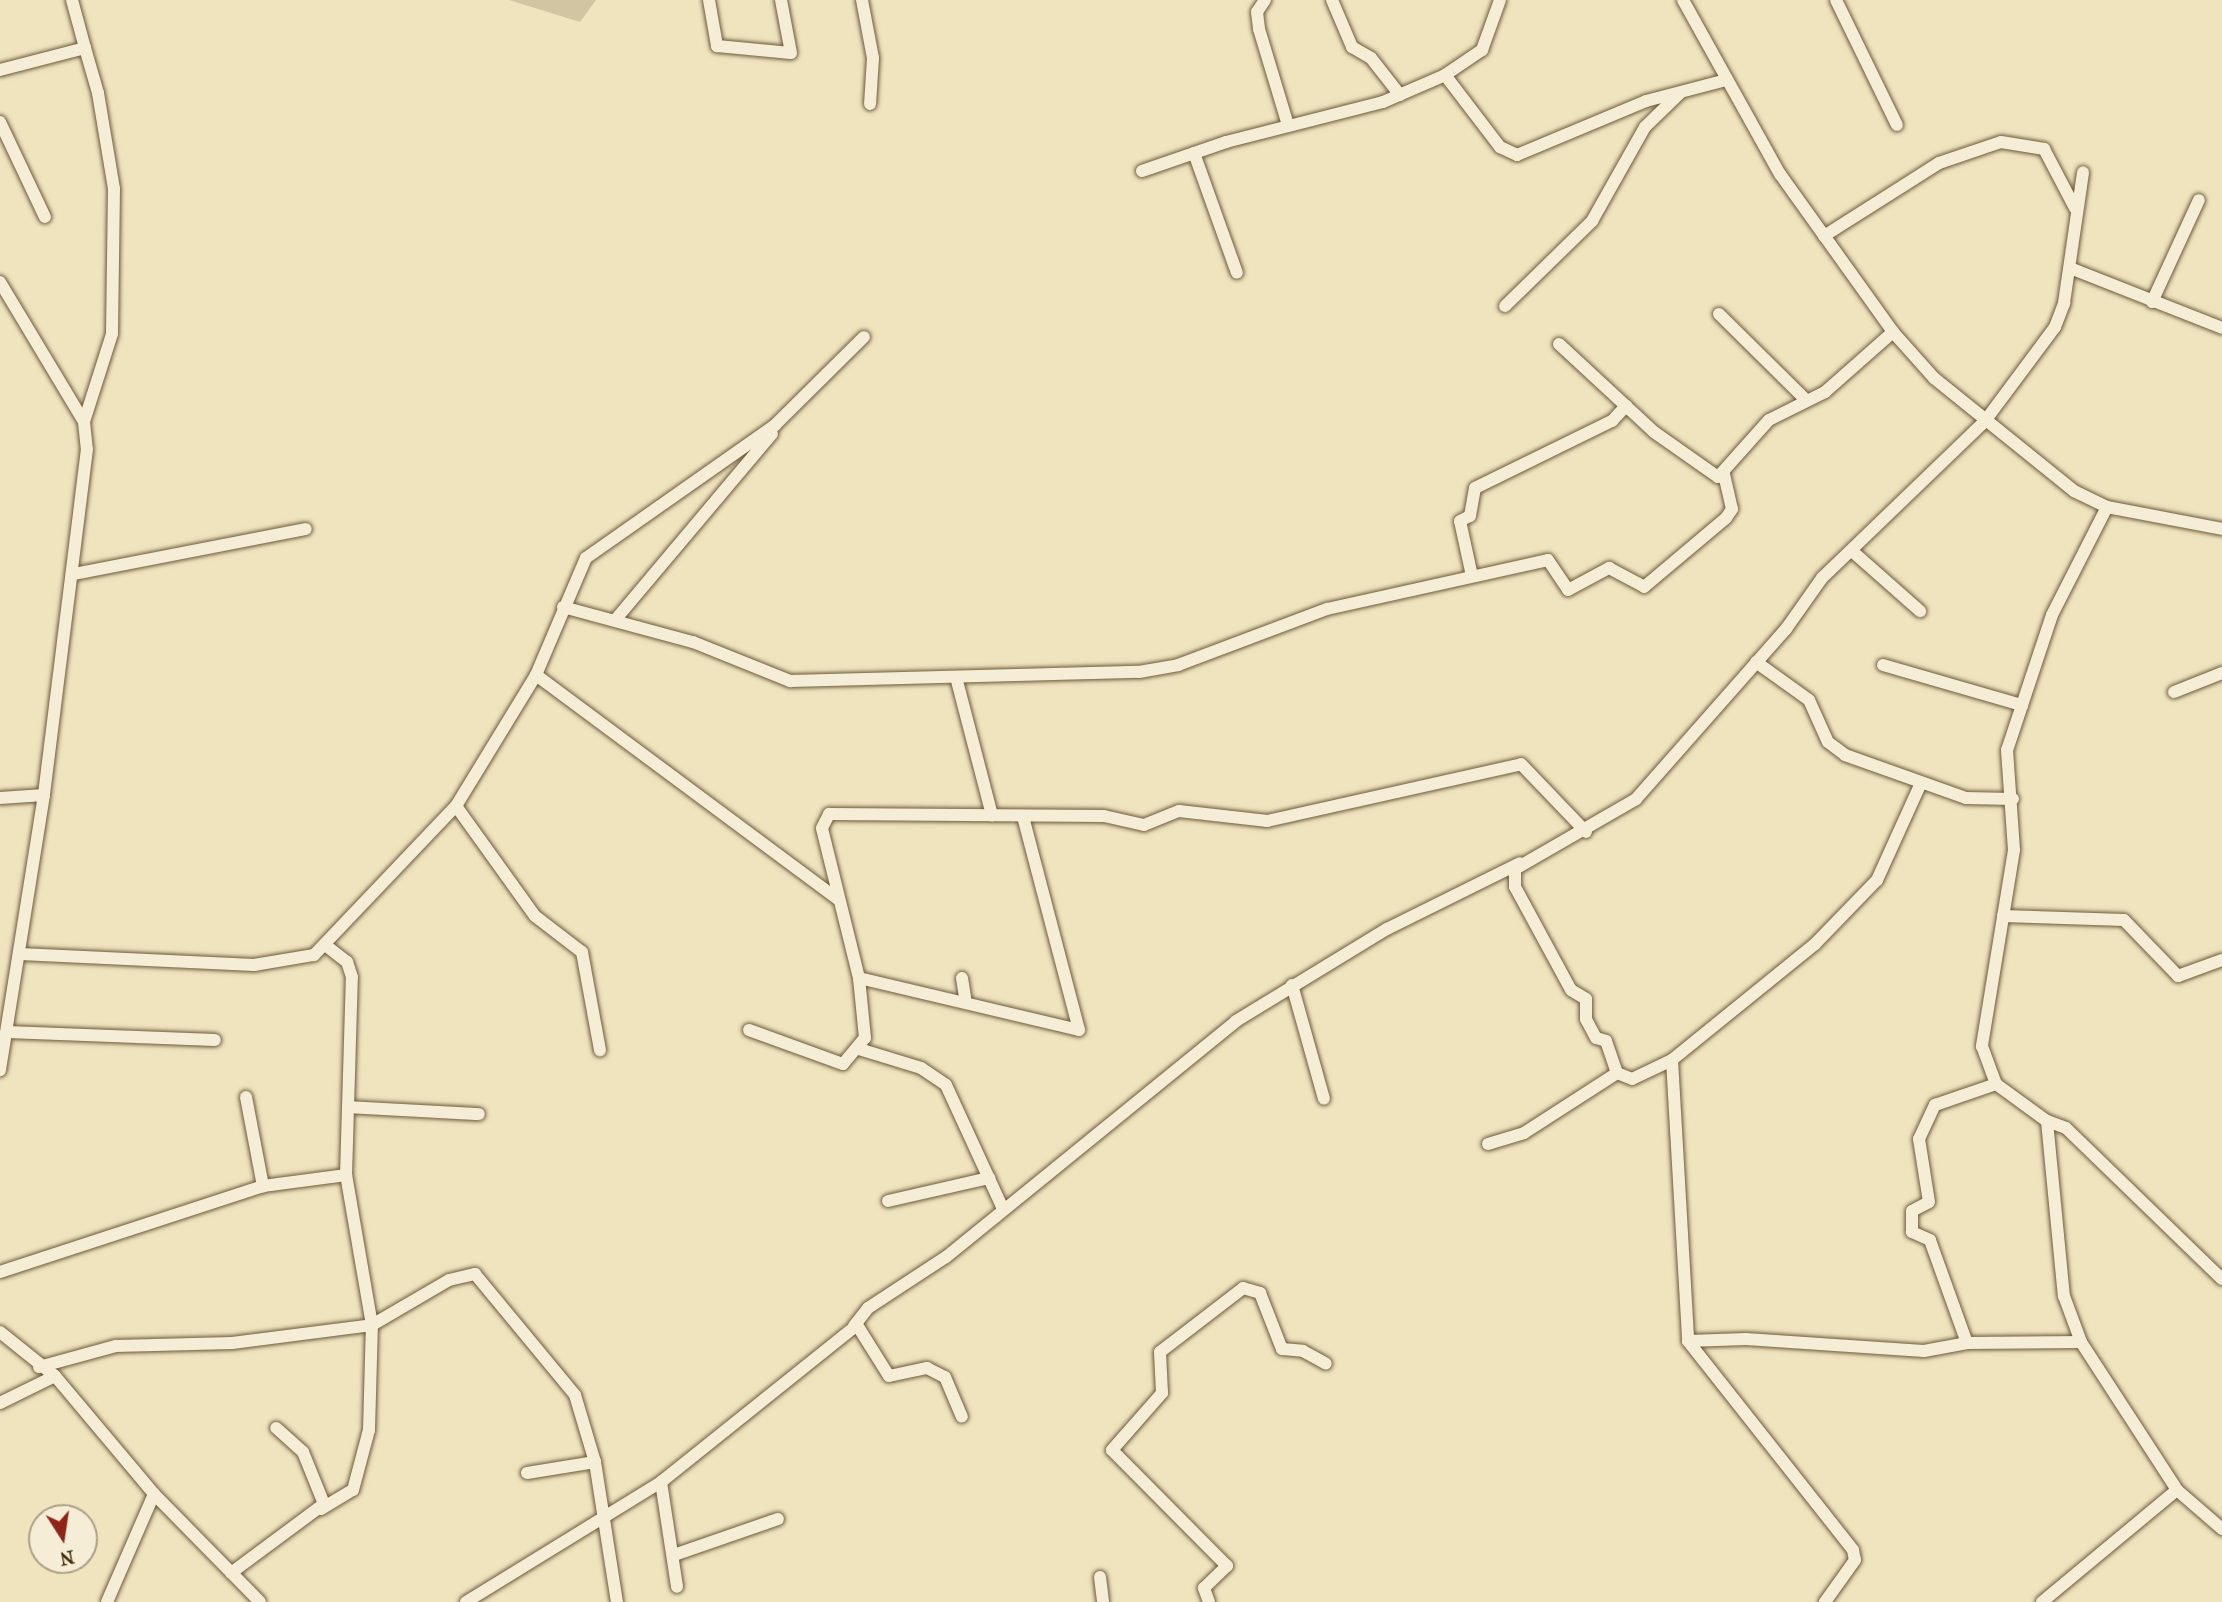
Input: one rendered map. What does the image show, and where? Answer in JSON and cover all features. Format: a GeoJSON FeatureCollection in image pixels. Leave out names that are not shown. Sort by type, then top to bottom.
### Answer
{"type":"FeatureCollection","features":[{"type":"Feature","properties":{"kind":"street"},"geometry":{"type":"LineString","coordinates":[[0,1071],[44,795],[74,574],[87,449],[84,422],[112,334],[114,188],[85,48],[72,0]]}},
{"type":"Feature","properties":{"kind":"street"},"geometry":{"type":"LineString","coordinates":[[709,0],[717,46],[791,53],[780,0]]}},
{"type":"Feature","properties":{"kind":"street"},"geometry":{"type":"LineString","coordinates":[[862,0],[873,58],[870,104]]}},
{"type":"Feature","properties":{"kind":"street"},"geometry":{"type":"LineString","coordinates":[[1265,0],[1257,12],[1259,29],[1288,125]]}},
{"type":"Feature","properties":{"kind":"street"},"geometry":{"type":"LineString","coordinates":[[1332,0],[1352,47],[1371,58],[1401,95]]}},
{"type":"Feature","properties":{"kind":"street"},"geometry":{"type":"LineString","coordinates":[[1142,171],[1288,125],[1401,95],[1445,75],[1482,50],[1500,0]]}},
{"type":"Feature","properties":{"kind":"street"},"geometry":{"type":"LineString","coordinates":[[1683,0],[1726,80],[1824,236],[1893,332],[1985,421],[2074,491],[2108,507],[2222,529]]}},
{"type":"Feature","properties":{"kind":"street"},"geometry":{"type":"LineString","coordinates":[[1836,0],[1897,125]]}},
{"type":"Feature","properties":{"kind":"street"},"geometry":{"type":"LineString","coordinates":[[0,70],[85,48]]}},
{"type":"Feature","properties":{"kind":"street"},"geometry":{"type":"LineString","coordinates":[[1445,75],[1500,147],[1517,155],[1681,92],[1726,80]]}},
{"type":"Feature","properties":{"kind":"street"},"geometry":{"type":"LineString","coordinates":[[1505,306],[1592,221],[1645,127],[1681,92]]}},
{"type":"Feature","properties":{"kind":"street"},"geometry":{"type":"LineString","coordinates":[[0,122],[45,217]]}},
{"type":"Feature","properties":{"kind":"street"},"geometry":{"type":"LineString","coordinates":[[1824,236],[1930,168],[2001,142],[2044,149],[2075,208]]}},
{"type":"Feature","properties":{"kind":"street"},"geometry":{"type":"LineString","coordinates":[[1194,153],[1237,273]]}},
{"type":"Feature","properties":{"kind":"street"},"geometry":{"type":"LineString","coordinates":[[1921,783],[1877,880],[1815,944],[1672,1060],[1632,1079],[1617,1073],[1606,1041],[1596,1038],[1586,1018],[1586,999],[1571,990],[1514,887],[1515,869],[1586,832],[1636,799],[1756,662],[1822,578],[1985,421],[2055,327],[2070,268],[2075,208],[2083,172]]}},
{"type":"Feature","properties":{"kind":"street"},"geometry":{"type":"LineString","coordinates":[[2152,302],[2199,200]]}},
{"type":"Feature","properties":{"kind":"street"},"geometry":{"type":"LineString","coordinates":[[2070,268],[2222,328]]}},
{"type":"Feature","properties":{"kind":"street"},"geometry":{"type":"LineString","coordinates":[[0,282],[84,422]]}},
{"type":"Feature","properties":{"kind":"street"},"geometry":{"type":"LineString","coordinates":[[1719,314],[1806,400]]}},
{"type":"Feature","properties":{"kind":"street"},"geometry":{"type":"LineString","coordinates":[[1724,475],[1769,420],[1825,392],[1893,332]]}},
{"type":"Feature","properties":{"kind":"street"},"geometry":{"type":"LineString","coordinates":[[616,619],[790,412],[863,337]]}},
{"type":"Feature","properties":{"kind":"street"},"geometry":{"type":"LineString","coordinates":[[1559,344],[1626,406],[1708,474],[1724,475]]}},
{"type":"Feature","properties":{"kind":"street"},"geometry":{"type":"LineString","coordinates":[[1472,576],[1460,521],[1470,516],[1475,488],[1612,421],[1626,406]]}},
{"type":"Feature","properties":{"kind":"street"},"geometry":{"type":"LineString","coordinates":[[19,954],[254,965],[300,961],[325,945],[456,806],[537,675],[563,607],[586,558],[605,541],[790,412]]}},
{"type":"Feature","properties":{"kind":"street"},"geometry":{"type":"LineString","coordinates":[[563,607],[616,619],[790,681],[1042,674],[1178,665],[1327,609],[1548,560],[1568,590],[1609,568],[1635,586],[1650,585],[1732,509],[1724,475]]}},
{"type":"Feature","properties":{"kind":"street"},"geometry":{"type":"LineString","coordinates":[[2108,507],[2052,615],[2007,750],[2013,799],[2014,850],[1982,1046],[1996,1084],[2047,1121],[2066,1128],[2222,1279]]}},
{"type":"Feature","properties":{"kind":"street"},"geometry":{"type":"LineString","coordinates":[[74,574],[306,529]]}},
{"type":"Feature","properties":{"kind":"street"},"geometry":{"type":"LineString","coordinates":[[1852,551],[1920,611]]}},
{"type":"Feature","properties":{"kind":"street"},"geometry":{"type":"LineString","coordinates":[[1756,662],[1809,700],[1828,741],[1845,755],[1966,797],[2013,799]]}},
{"type":"Feature","properties":{"kind":"street"},"geometry":{"type":"LineString","coordinates":[[1884,665],[2022,705]]}},
{"type":"Feature","properties":{"kind":"street"},"geometry":{"type":"LineString","coordinates":[[2174,692],[2222,673]]}},
{"type":"Feature","properties":{"kind":"street"},"geometry":{"type":"LineString","coordinates":[[537,675],[838,900]]}},
{"type":"Feature","properties":{"kind":"street"},"geometry":{"type":"LineString","coordinates":[[956,677],[992,815]]}},
{"type":"Feature","properties":{"kind":"street"},"geometry":{"type":"LineString","coordinates":[[749,1030],[807,1046],[836,1063],[850,1061],[859,1049],[867,1026],[859,978],[822,828],[829,814],[1104,816],[1144,825],[1179,811],[1267,821],[1521,764],[1586,832]]}},
{"type":"Feature","properties":{"kind":"street"},"geometry":{"type":"LineString","coordinates":[[0,798],[44,795]]}},
{"type":"Feature","properties":{"kind":"street"},"geometry":{"type":"LineString","coordinates":[[456,806],[535,916],[582,952],[600,1050]]}},
{"type":"Feature","properties":{"kind":"street"},"geometry":{"type":"LineString","coordinates":[[859,978],[965,999],[1079,1030],[1023,816]]}},
{"type":"Feature","properties":{"kind":"street"},"geometry":{"type":"LineString","coordinates":[[466,1602],[662,1482],[854,1326],[868,1308],[1003,1209],[1158,1079],[1292,985],[1476,881],[1553,849]]}},
{"type":"Feature","properties":{"kind":"street"},"geometry":{"type":"LineString","coordinates":[[2003,916],[2124,920],[2178,976],[2222,960]]}},
{"type":"Feature","properties":{"kind":"street"},"geometry":{"type":"LineString","coordinates":[[231,1573],[321,1509],[353,1490],[369,1430],[372,1325],[346,1175],[352,977],[347,962],[325,945]]}},
{"type":"Feature","properties":{"kind":"street"},"geometry":{"type":"LineString","coordinates":[[962,978],[965,999]]}},
{"type":"Feature","properties":{"kind":"street"},"geometry":{"type":"LineString","coordinates":[[1292,985],[1324,1099]]}},
{"type":"Feature","properties":{"kind":"street"},"geometry":{"type":"LineString","coordinates":[[7,1032],[215,1040]]}},
{"type":"Feature","properties":{"kind":"street"},"geometry":{"type":"LineString","coordinates":[[859,1049],[921,1069],[946,1085],[1003,1209]]}},
{"type":"Feature","properties":{"kind":"street"},"geometry":{"type":"LineString","coordinates":[[1672,1060],[1688,1341],[1853,1550],[1855,1560],[1825,1602]]}},
{"type":"Feature","properties":{"kind":"street"},"geometry":{"type":"LineString","coordinates":[[1488,1144],[1524,1133],[1617,1073]]}},
{"type":"Feature","properties":{"kind":"street"},"geometry":{"type":"LineString","coordinates":[[1967,1343],[1930,1240],[1912,1232],[1912,1211],[1928,1202],[1919,1139],[1935,1105],[1996,1084]]}},
{"type":"Feature","properties":{"kind":"street"},"geometry":{"type":"LineString","coordinates":[[246,1097],[263,1186]]}},
{"type":"Feature","properties":{"kind":"street"},"geometry":{"type":"LineString","coordinates":[[348,1107],[479,1114]]}},
{"type":"Feature","properties":{"kind":"street"},"geometry":{"type":"LineString","coordinates":[[2047,1121],[2064,1296],[2081,1342],[2177,1490],[2222,1529]]}},
{"type":"Feature","properties":{"kind":"street"},"geometry":{"type":"LineString","coordinates":[[0,1272],[263,1186],[346,1175]]}},
{"type":"Feature","properties":{"kind":"street"},"geometry":{"type":"LineString","coordinates":[[888,1201],[989,1178]]}},
{"type":"Feature","properties":{"kind":"street"},"geometry":{"type":"LineString","coordinates":[[39,1367],[116,1346],[232,1343],[372,1325],[449,1280],[475,1274],[563,1377],[595,1462],[607,1517],[617,1602]]}},
{"type":"Feature","properties":{"kind":"street"},"geometry":{"type":"LineString","coordinates":[[1209,1602],[1204,1587],[1227,1566],[1112,1450],[1162,1393],[1160,1352],[1243,1288],[1260,1293],[1282,1349],[1303,1350],[1325,1364]]}},
{"type":"Feature","properties":{"kind":"street"},"geometry":{"type":"LineString","coordinates":[[854,1326],[864,1330],[889,1376],[927,1368],[946,1377],[962,1417]]}},
{"type":"Feature","properties":{"kind":"street"},"geometry":{"type":"LineString","coordinates":[[0,1332],[39,1367],[55,1376],[154,1494],[260,1602]]}},
{"type":"Feature","properties":{"kind":"street"},"geometry":{"type":"LineString","coordinates":[[1688,1341],[1924,1352],[1967,1343],[2081,1342]]}},
{"type":"Feature","properties":{"kind":"street"},"geometry":{"type":"LineString","coordinates":[[0,1403],[55,1376]]}},
{"type":"Feature","properties":{"kind":"street"},"geometry":{"type":"LineString","coordinates":[[276,1429],[314,1469],[321,1509]]}},
{"type":"Feature","properties":{"kind":"street"},"geometry":{"type":"LineString","coordinates":[[527,1474],[595,1462]]}},
{"type":"Feature","properties":{"kind":"street"},"geometry":{"type":"LineString","coordinates":[[662,1482],[677,1587]]}},
{"type":"Feature","properties":{"kind":"street"},"geometry":{"type":"LineString","coordinates":[[2042,1602],[2177,1490]]}},
{"type":"Feature","properties":{"kind":"street"},"geometry":{"type":"LineString","coordinates":[[107,1602],[154,1494]]}},
{"type":"Feature","properties":{"kind":"street"},"geometry":{"type":"LineString","coordinates":[[674,1555],[778,1519]]}},
{"type":"Feature","properties":{"kind":"street"},"geometry":{"type":"LineString","coordinates":[[1100,1577],[1103,1602]]}},
{"type":"Feature","properties":{"kind":"shaded area"},"geometry":{"type":"Polygon","coordinates":[[[509,0],[596,0],[580,22],[509,0]]]}}]}
